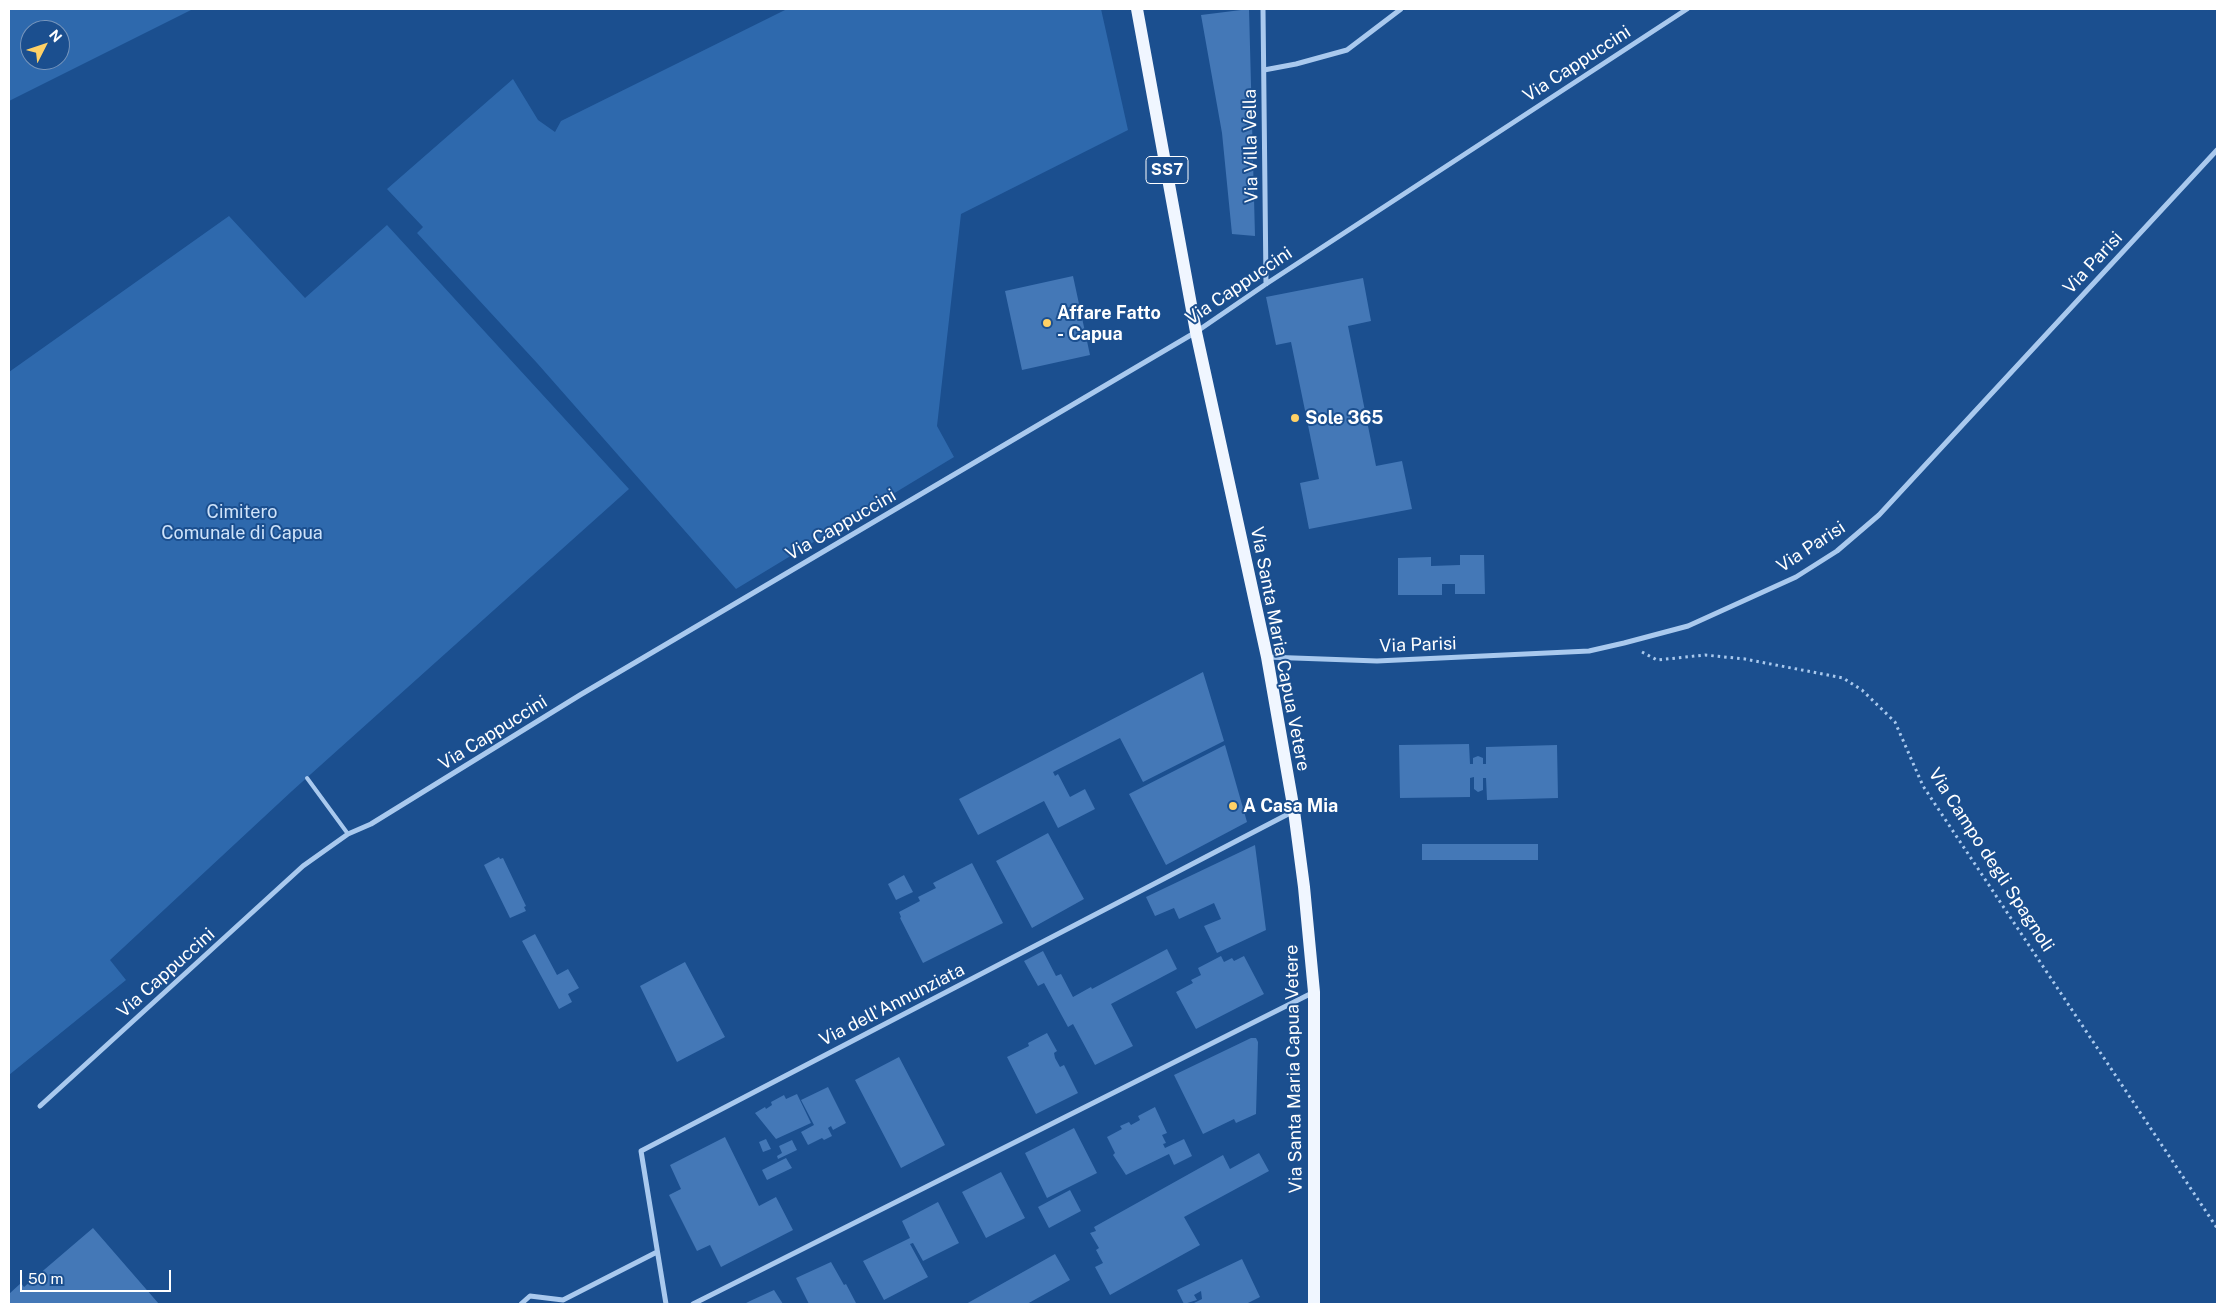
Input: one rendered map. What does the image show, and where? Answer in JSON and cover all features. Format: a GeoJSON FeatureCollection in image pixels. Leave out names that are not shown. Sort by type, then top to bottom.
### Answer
{"type":"FeatureCollection","features":[{"type":"Feature","properties":{"kind":"main road","name":"Via Santa Maria Capua Vetere"},"geometry":{"type":"LineString","coordinates":[[1137,9],[1196,332],[1267,657],[1294,811],[1304,886],[1314,992],[1314,1304]]}},
{"type":"Feature","properties":{"kind":"street","name":"Via Villa Vella"},"geometry":{"type":"LineString","coordinates":[[1262,9],[1266,284]]}},
{"type":"Feature","properties":{"kind":"street"},"geometry":{"type":"LineString","coordinates":[[1264,70],[1296,64],[1347,50],[1402,9]]}},
{"type":"Feature","properties":{"kind":"street","name":"Via Cappuccini"},"geometry":{"type":"LineString","coordinates":[[40,1106],[303,866],[348,834],[371,824],[580,695],[1196,332],[1266,284],[1687,9]]}},
{"type":"Feature","properties":{"kind":"street","name":"Via Parisi"},"geometry":{"type":"LineString","coordinates":[[1267,657],[1377,661],[1589,651],[1688,626],[1796,577],[1837,551],[1879,515],[2217,150]]}},
{"type":"Feature","properties":{"kind":"street","name":"Via dell'Annunziata"},"geometry":{"type":"LineString","coordinates":[[666,1304],[641,1150],[1294,811]]}},
{"type":"Feature","properties":{"kind":"street"},"geometry":{"type":"LineString","coordinates":[[693,1304],[1314,992]]}},
{"type":"Feature","properties":{"kind":"street"},"geometry":{"type":"LineString","coordinates":[[521,1304],[530,1296],[561,1302],[657,1252]]}},
{"type":"Feature","properties":{"kind":"lane"},"geometry":{"type":"LineString","coordinates":[[307,778],[348,834]]}},
{"type":"Feature","properties":{"kind":"path","name":"Via Campo degli Spagnoli"},"geometry":{"type":"LineString","coordinates":[[1624,643],[1657,660],[1713,656],[1843,678],[1862,690],[1895,722],[1923,786],[2217,1228]]}},
{"type":"Feature","properties":{"kind":"green space"},"geometry":{"type":"Polygon","coordinates":[[[9,9],[193,9],[9,101],[9,9]]]}},
{"type":"Feature","properties":{"kind":"green space"},"geometry":{"type":"Polygon","coordinates":[[[787,9],[1101,9],[1128,130],[961,214],[937,426],[954,457],[736,589],[537,363],[417,233],[423,227],[387,189],[513,79],[538,120],[555,132],[561,121],[787,9]]]}},
{"type":"Feature","properties":{"kind":"green space","name":"Cimitero Comunale di Capua"},"geometry":{"type":"Polygon","coordinates":[[[229,216],[305,298],[387,225],[629,489],[292,791],[110,960],[126,980],[9,1075],[9,372],[229,216]]]}},
{"type":"Feature","properties":{"kind":"building"},"geometry":{"type":"Polygon","coordinates":[[[1249,9],[1255,236],[1232,234],[1222,133],[1201,15],[1249,9]]]}},
{"type":"Feature","properties":{"kind":"building","name":"Affare Fatto - Capua"},"geometry":{"type":"Polygon","coordinates":[[[1073,276],[1090,355],[1022,370],[1005,291],[1073,276]]]}},
{"type":"Feature","properties":{"kind":"building"},"geometry":{"type":"Polygon","coordinates":[[[1363,278],[1371,321],[1348,326],[1376,466],[1402,461],[1412,509],[1309,529],[1300,483],[1319,479],[1291,342],[1276,345],[1266,297],[1363,278]]]}},
{"type":"Feature","properties":{"kind":"building"},"geometry":{"type":"Polygon","coordinates":[[[1460,555],[1484,555],[1485,594],[1455,594],[1455,584],[1442,584],[1442,595],[1398,595],[1398,558],[1431,557],[1431,566],[1460,565],[1460,555]]]}},
{"type":"Feature","properties":{"kind":"building"},"geometry":{"type":"Polygon","coordinates":[[[1203,672],[1224,741],[1143,782],[1120,738],[1053,772],[1055,776],[1058,774],[1070,797],[1085,789],[1095,809],[1058,828],[1044,801],[978,835],[959,799],[1203,672]]]}},
{"type":"Feature","properties":{"kind":"building"},"geometry":{"type":"Polygon","coordinates":[[[1469,744],[1470,764],[1473,764],[1473,758],[1478,756],[1483,758],[1483,764],[1486,764],[1486,747],[1557,745],[1558,798],[1487,800],[1486,778],[1483,778],[1483,790],[1478,792],[1474,789],[1474,777],[1470,778],[1470,797],[1400,798],[1399,745],[1469,744]]]}},
{"type":"Feature","properties":{"kind":"building"},"geometry":{"type":"Polygon","coordinates":[[[1225,745],[1247,822],[1166,865],[1129,794],[1225,745]]]}},
{"type":"Feature","properties":{"kind":"building"},"geometry":{"type":"Polygon","coordinates":[[[1048,833],[1084,899],[1032,928],[996,861],[1048,833]]]}},
{"type":"Feature","properties":{"kind":"building"},"geometry":{"type":"Polygon","coordinates":[[[1422,844],[1538,844],[1538,860],[1422,860],[1422,844]]]}},
{"type":"Feature","properties":{"kind":"building"},"geometry":{"type":"Polygon","coordinates":[[[1255,845],[1266,930],[1217,953],[1204,926],[1221,919],[1214,903],[1179,919],[1174,908],[1155,916],[1146,897],[1255,845]]]}},
{"type":"Feature","properties":{"kind":"building"},"geometry":{"type":"Polygon","coordinates":[[[499,857],[500,859],[503,858],[526,906],[524,907],[526,911],[510,918],[484,865],[499,857]]]}},
{"type":"Feature","properties":{"kind":"building"},"geometry":{"type":"Polygon","coordinates":[[[972,863],[1003,923],[923,963],[900,918],[899,912],[920,901],[918,897],[936,888],[933,883],[972,863]]]}},
{"type":"Feature","properties":{"kind":"building"},"geometry":{"type":"Polygon","coordinates":[[[904,875],[913,892],[896,900],[888,884],[904,875]]]}},
{"type":"Feature","properties":{"kind":"building"},"geometry":{"type":"Polygon","coordinates":[[[535,934],[557,975],[568,969],[579,988],[568,994],[572,1002],[559,1009],[522,941],[535,934]]]}},
{"type":"Feature","properties":{"kind":"building"},"geometry":{"type":"Polygon","coordinates":[[[1167,949],[1177,969],[1111,1004],[1133,1046],[1095,1065],[1073,1024],[1068,1027],[1044,983],[1038,986],[1024,961],[1043,951],[1056,976],[1061,974],[1073,997],[1091,987],[1092,989],[1167,949]]]}},
{"type":"Feature","properties":{"kind":"building"},"geometry":{"type":"Polygon","coordinates":[[[1221,956],[1224,962],[1232,958],[1234,961],[1244,956],[1264,994],[1196,1029],[1176,992],[1193,983],[1191,980],[1201,975],[1198,968],[1221,956]]]}},
{"type":"Feature","properties":{"kind":"building"},"geometry":{"type":"Polygon","coordinates":[[[685,962],[725,1037],[677,1062],[640,986],[685,962]]]}},
{"type":"Feature","properties":{"kind":"building"},"geometry":{"type":"Polygon","coordinates":[[[1047,1033],[1057,1051],[1054,1053],[1055,1058],[1060,1067],[1064,1065],[1078,1093],[1036,1114],[1007,1057],[1029,1046],[1028,1043],[1047,1033]]]}},
{"type":"Feature","properties":{"kind":"building"},"geometry":{"type":"Polygon","coordinates":[[[1251,1038],[1256,1038],[1258,1042],[1256,1114],[1236,1123],[1234,1119],[1203,1134],[1174,1075],[1251,1038]]]}},
{"type":"Feature","properties":{"kind":"building"},"geometry":{"type":"Polygon","coordinates":[[[899,1057],[945,1145],[901,1168],[855,1080],[899,1057]]]}},
{"type":"Feature","properties":{"kind":"building"},"geometry":{"type":"Polygon","coordinates":[[[828,1087],[846,1123],[833,1130],[831,1126],[828,1128],[832,1136],[824,1140],[822,1138],[808,1145],[801,1132],[814,1125],[801,1100],[828,1087]]]}},
{"type":"Feature","properties":{"kind":"building"},"geometry":{"type":"Polygon","coordinates":[[[797,1094],[811,1123],[776,1139],[755,1113],[765,1107],[766,1109],[772,1105],[771,1102],[784,1095],[786,1099],[797,1094]]]}},
{"type":"Feature","properties":{"kind":"building"},"geometry":{"type":"Polygon","coordinates":[[[1155,1107],[1167,1133],[1162,1135],[1166,1143],[1163,1144],[1165,1148],[1184,1139],[1192,1156],[1174,1165],[1169,1154],[1126,1175],[1113,1155],[1115,1153],[1107,1137],[1122,1129],[1120,1126],[1129,1122],[1131,1125],[1140,1120],[1138,1116],[1155,1107]]]}},
{"type":"Feature","properties":{"kind":"building"},"geometry":{"type":"Polygon","coordinates":[[[1074,1128],[1097,1173],[1047,1198],[1025,1153],[1074,1128]]]}},
{"type":"Feature","properties":{"kind":"building"},"geometry":{"type":"Polygon","coordinates":[[[725,1137],[759,1206],[776,1197],[793,1230],[721,1267],[710,1245],[697,1251],[669,1195],[681,1189],[670,1165],[725,1137]]]}},
{"type":"Feature","properties":{"kind":"building"},"geometry":{"type":"Polygon","coordinates":[[[766,1139],[771,1149],[763,1152],[759,1142],[766,1139]]]}},
{"type":"Feature","properties":{"kind":"building"},"geometry":{"type":"Polygon","coordinates":[[[792,1140],[797,1150],[778,1159],[777,1156],[782,1153],[779,1146],[792,1140]]]}},
{"type":"Feature","properties":{"kind":"building"},"geometry":{"type":"Polygon","coordinates":[[[1259,1153],[1269,1171],[1184,1217],[1200,1245],[1110,1295],[1095,1267],[1103,1263],[1096,1250],[1099,1248],[1090,1233],[1096,1231],[1094,1227],[1223,1155],[1230,1169],[1259,1153]]]}},
{"type":"Feature","properties":{"kind":"building"},"geometry":{"type":"Polygon","coordinates":[[[786,1158],[792,1168],[767,1180],[762,1170],[786,1158]]]}},
{"type":"Feature","properties":{"kind":"building"},"geometry":{"type":"Polygon","coordinates":[[[1001,1172],[1025,1218],[986,1238],[962,1192],[1001,1172]]]}},
{"type":"Feature","properties":{"kind":"building"},"geometry":{"type":"Polygon","coordinates":[[[1070,1190],[1081,1211],[1049,1228],[1038,1207],[1070,1190]]]}},
{"type":"Feature","properties":{"kind":"building"},"geometry":{"type":"Polygon","coordinates":[[[938,1202],[959,1243],[923,1261],[913,1243],[910,1244],[928,1277],[884,1300],[863,1261],[910,1238],[902,1221],[938,1202]]]}},
{"type":"Feature","properties":{"kind":"building"},"geometry":{"type":"Polygon","coordinates":[[[93,1228],[159,1304],[9,1304],[9,1294],[21,1283],[24,1287],[93,1228]]]}},
{"type":"Feature","properties":{"kind":"building"},"geometry":{"type":"Polygon","coordinates":[[[1055,1254],[1070,1280],[1027,1304],[966,1304],[1055,1254]]]}},
{"type":"Feature","properties":{"kind":"building"},"geometry":{"type":"Polygon","coordinates":[[[1242,1259],[1260,1297],[1246,1304],[1192,1304],[1202,1299],[1201,1291],[1194,1295],[1197,1300],[1184,1304],[1177,1290],[1242,1259]]]}},
{"type":"Feature","properties":{"kind":"building"},"geometry":{"type":"Polygon","coordinates":[[[831,1262],[856,1303],[809,1304],[796,1278],[831,1262]]]}},
{"type":"Feature","properties":{"kind":"building"},"geometry":{"type":"Polygon","coordinates":[[[774,1290],[783,1304],[744,1304],[750,1301],[774,1290]]]}},
{"type":"Feature","properties":{"kind":"place","name":"Affare Fatto - Capua"},"geometry":{"type":"Point","coordinates":[1047,323]}},
{"type":"Feature","properties":{"kind":"place","name":"Sole 365"},"geometry":{"type":"Point","coordinates":[1295,418]}},
{"type":"Feature","properties":{"kind":"place","name":"A Casa Mia"},"geometry":{"type":"Point","coordinates":[1233,806]}}]}
